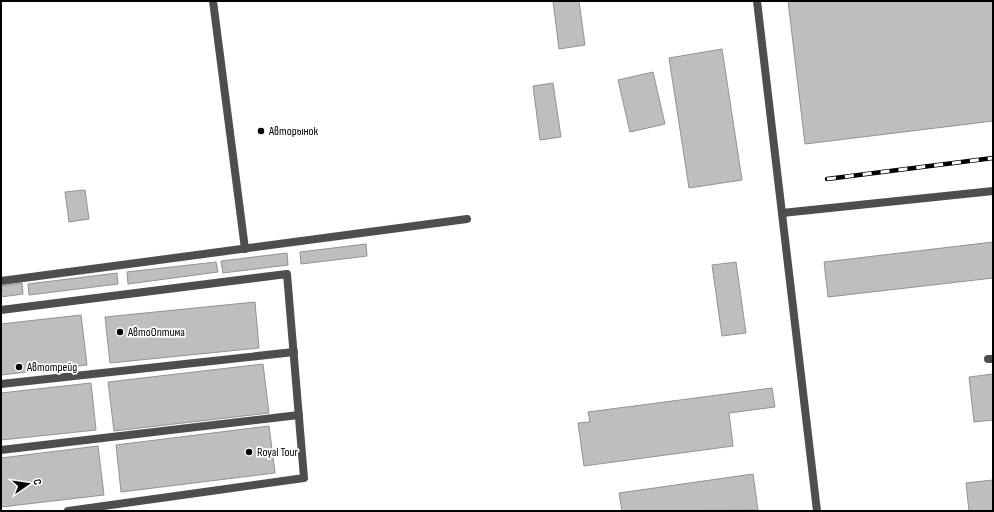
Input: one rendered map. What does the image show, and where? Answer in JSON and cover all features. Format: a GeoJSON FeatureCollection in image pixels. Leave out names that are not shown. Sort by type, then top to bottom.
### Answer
{"type":"FeatureCollection","features":[{"type":"Feature","properties":{"kind":"lane"},"geometry":{"type":"LineString","coordinates":[[213,1],[245,249]]}},
{"type":"Feature","properties":{"kind":"lane"},"geometry":{"type":"LineString","coordinates":[[757,1],[817,511]]}},
{"type":"Feature","properties":{"kind":"lane"},"geometry":{"type":"LineString","coordinates":[[782,213],[993,191]]}},
{"type":"Feature","properties":{"kind":"lane"},"geometry":{"type":"LineString","coordinates":[[1,281],[467,219]]}},
{"type":"Feature","properties":{"kind":"lane"},"geometry":{"type":"LineString","coordinates":[[1,310],[287,274],[304,478],[68,511]]}},
{"type":"Feature","properties":{"kind":"lane"},"geometry":{"type":"LineString","coordinates":[[1,384],[294,352]]}},
{"type":"Feature","properties":{"kind":"lane"},"geometry":{"type":"LineString","coordinates":[[1,450],[299,415]]}},
{"type":"Feature","properties":{"kind":"building"},"geometry":{"type":"Polygon","coordinates":[[[553,1],[579,1],[585,45],[559,49],[553,1]]]}},
{"type":"Feature","properties":{"kind":"building"},"geometry":{"type":"Polygon","coordinates":[[[788,1],[993,1],[993,121],[805,144],[788,1]]]}},
{"type":"Feature","properties":{"kind":"building"},"geometry":{"type":"Polygon","coordinates":[[[722,49],[742,180],[689,188],[669,58],[722,49]]]}},
{"type":"Feature","properties":{"kind":"building"},"geometry":{"type":"Polygon","coordinates":[[[653,72],[665,124],[630,132],[618,80],[653,72]]]}},
{"type":"Feature","properties":{"kind":"building"},"geometry":{"type":"Polygon","coordinates":[[[553,83],[561,137],[540,140],[533,86],[553,83]]]}},
{"type":"Feature","properties":{"kind":"building"},"geometry":{"type":"Polygon","coordinates":[[[85,190],[89,219],[69,222],[65,192],[85,190]]]}},
{"type":"Feature","properties":{"kind":"building"},"geometry":{"type":"Polygon","coordinates":[[[993,242],[993,278],[828,297],[824,262],[993,242]]]}},
{"type":"Feature","properties":{"kind":"building"},"geometry":{"type":"Polygon","coordinates":[[[366,244],[367,256],[301,264],[300,252],[366,244]]]}},
{"type":"Feature","properties":{"kind":"building"},"geometry":{"type":"Polygon","coordinates":[[[287,253],[288,265],[223,273],[221,261],[287,253]]]}},
{"type":"Feature","properties":{"kind":"building"},"geometry":{"type":"Polygon","coordinates":[[[216,262],[218,272],[128,284],[127,272],[216,262]]]}},
{"type":"Feature","properties":{"kind":"building"},"geometry":{"type":"Polygon","coordinates":[[[736,262],[746,333],[722,336],[712,265],[736,262]]]}},
{"type":"Feature","properties":{"kind":"building"},"geometry":{"type":"Polygon","coordinates":[[[117,273],[118,284],[29,295],[28,284],[117,273]]]}},
{"type":"Feature","properties":{"kind":"building"},"geometry":{"type":"Polygon","coordinates":[[[22,283],[23,294],[1,297],[1,286],[22,283]]]}},
{"type":"Feature","properties":{"kind":"building"},"geometry":{"type":"Polygon","coordinates":[[[255,302],[259,348],[110,363],[105,317],[255,302]]]}},
{"type":"Feature","properties":{"kind":"building"},"geometry":{"type":"Polygon","coordinates":[[[81,315],[87,365],[1,375],[1,324],[81,315]]]}},
{"type":"Feature","properties":{"kind":"building"},"geometry":{"type":"Polygon","coordinates":[[[263,364],[269,413],[114,431],[108,382],[263,364]]]}},
{"type":"Feature","properties":{"kind":"building"},"geometry":{"type":"Polygon","coordinates":[[[993,374],[993,420],[974,422],[969,377],[993,374]]]}},
{"type":"Feature","properties":{"kind":"building"},"geometry":{"type":"Polygon","coordinates":[[[91,383],[96,430],[1,440],[1,393],[91,383]]]}},
{"type":"Feature","properties":{"kind":"building"},"geometry":{"type":"Polygon","coordinates":[[[772,388],[775,407],[729,413],[733,446],[584,466],[578,423],[590,422],[588,412],[772,388]]]}},
{"type":"Feature","properties":{"kind":"building"},"geometry":{"type":"Polygon","coordinates":[[[269,426],[275,473],[121,492],[116,445],[269,426]]]}},
{"type":"Feature","properties":{"kind":"building"},"geometry":{"type":"Polygon","coordinates":[[[98,446],[104,495],[1,507],[1,458],[98,446]]]}},
{"type":"Feature","properties":{"kind":"building"},"geometry":{"type":"Polygon","coordinates":[[[753,474],[758,510],[622,511],[619,493],[753,474]]]}},
{"type":"Feature","properties":{"kind":"building"},"geometry":{"type":"Polygon","coordinates":[[[993,480],[993,511],[969,511],[966,483],[993,480]]]}},
{"type":"Feature","properties":{"kind":"railway"},"geometry":{"type":"LineString","coordinates":[[827,179],[993,158]]}},
{"type":"Feature","properties":{"kind":"place","name":"Авторынок"},"geometry":{"type":"Point","coordinates":[261,131]}},
{"type":"Feature","properties":{"kind":"place","name":"АвтоОптима"},"geometry":{"type":"Point","coordinates":[120,332]}},
{"type":"Feature","properties":{"kind":"place","name":"Автотрейд"},"geometry":{"type":"Point","coordinates":[19,367]}},
{"type":"Feature","properties":{"kind":"place","name":"Royal Tour"},"geometry":{"type":"Point","coordinates":[249,452]}}]}
